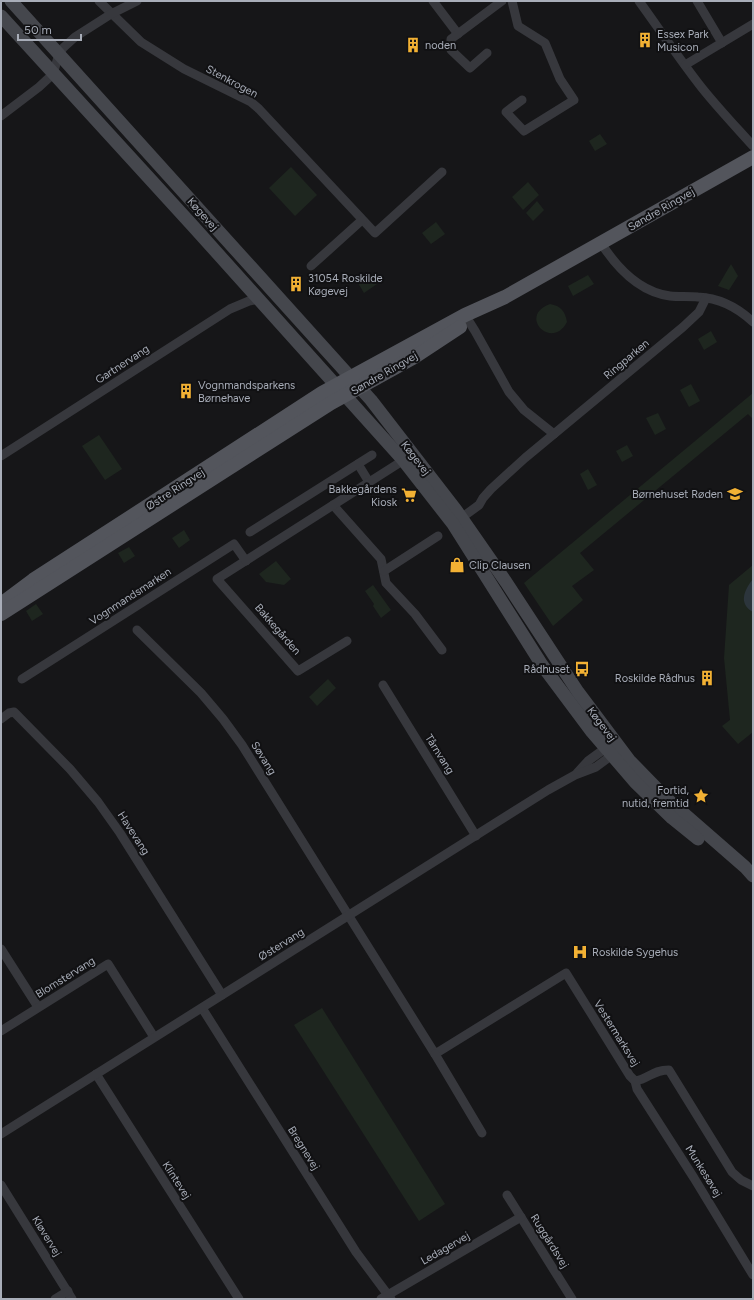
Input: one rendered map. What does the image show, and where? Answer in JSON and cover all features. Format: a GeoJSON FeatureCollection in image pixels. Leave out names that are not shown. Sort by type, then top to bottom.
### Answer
{"type":"FeatureCollection","features":[{"type":"Feature","properties":{"kind":"main road","name":"Søndre Ringvej"},"geometry":{"type":"LineString","coordinates":[[355,382],[753,157]]}},
{"type":"Feature","properties":{"kind":"main road","name":"Østre Ringvej"},"geometry":{"type":"LineString","coordinates":[[1,604],[33,580],[355,382]]}},
{"type":"Feature","properties":{"kind":"main road","name":"Søndre Ringvej"},"geometry":{"type":"LineString","coordinates":[[262,447],[340,390]]}},
{"type":"Feature","properties":{"kind":"main road","name":"Østre Ringvej"},"geometry":{"type":"LineString","coordinates":[[1,614],[262,447]]}},
{"type":"Feature","properties":{"kind":"street","name":"Køgevej"},"geometry":{"type":"LineString","coordinates":[[11,1],[355,382],[408,457],[506,582],[613,748],[667,799],[745,867],[753,877]]}},
{"type":"Feature","properties":{"kind":"street","name":"Stenkrogen"},"geometry":{"type":"LineString","coordinates":[[99,1],[141,42],[184,69],[251,102],[375,233],[442,172]]}},
{"type":"Feature","properties":{"kind":"street"},"geometry":{"type":"LineString","coordinates":[[53,74],[59,54],[69,43],[86,29],[137,1]]}},
{"type":"Feature","properties":{"kind":"street"},"geometry":{"type":"LineString","coordinates":[[433,1],[458,34]]}},
{"type":"Feature","properties":{"kind":"street"},"geometry":{"type":"LineString","coordinates":[[487,53],[470,68],[451,50],[451,39],[502,1]]}},
{"type":"Feature","properties":{"kind":"street"},"geometry":{"type":"LineString","coordinates":[[512,1],[518,26],[545,43],[560,79],[574,100],[524,131],[506,112],[522,100]]}},
{"type":"Feature","properties":{"kind":"street"},"geometry":{"type":"LineString","coordinates":[[638,1],[721,111],[753,146]]}},
{"type":"Feature","properties":{"kind":"street"},"geometry":{"type":"LineString","coordinates":[[697,1],[722,42]]}},
{"type":"Feature","properties":{"kind":"street"},"geometry":{"type":"LineString","coordinates":[[1,4],[47,55],[53,56],[59,54]]}},
{"type":"Feature","properties":{"kind":"street","name":"Køgevej"},"geometry":{"type":"LineString","coordinates":[[1,16],[340,390],[408,457]]}},
{"type":"Feature","properties":{"kind":"street"},"geometry":{"type":"LineString","coordinates":[[685,65],[753,24]]}},
{"type":"Feature","properties":{"kind":"street"},"geometry":{"type":"LineString","coordinates":[[1,116],[39,87],[53,74],[58,72],[66,74],[113,124],[140,144]]}},
{"type":"Feature","properties":{"kind":"street"},"geometry":{"type":"LineString","coordinates":[[311,266],[362,220]]}},
{"type":"Feature","properties":{"kind":"street"},"geometry":{"type":"LineString","coordinates":[[601,244],[622,271],[636,283],[669,296],[718,300],[744,313],[753,322]]}},
{"type":"Feature","properties":{"kind":"street","name":"Ringparken"},"geometry":{"type":"LineString","coordinates":[[457,521],[479,505],[482,498],[491,488],[525,458],[683,327],[699,312],[706,298]]}},
{"type":"Feature","properties":{"kind":"street","name":"Gartnervang"},"geometry":{"type":"LineString","coordinates":[[1,456],[230,309],[249,301],[259,300]]}},
{"type":"Feature","properties":{"kind":"street"},"geometry":{"type":"LineString","coordinates":[[467,318],[476,331],[509,392],[524,410],[554,434]]}},
{"type":"Feature","properties":{"kind":"street"},"geometry":{"type":"LineString","coordinates":[[250,532],[372,455]]}},
{"type":"Feature","properties":{"kind":"street"},"geometry":{"type":"LineString","coordinates":[[246,561],[408,457]]}},
{"type":"Feature","properties":{"kind":"street"},"geometry":{"type":"LineString","coordinates":[[358,464],[369,482]]}},
{"type":"Feature","properties":{"kind":"street"},"geometry":{"type":"LineString","coordinates":[[334,505],[381,559],[386,583],[416,614],[442,650]]}},
{"type":"Feature","properties":{"kind":"street"},"geometry":{"type":"LineString","coordinates":[[384,571],[438,536]]}},
{"type":"Feature","properties":{"kind":"street","name":"Vognmandsmarken"},"geometry":{"type":"LineString","coordinates":[[22,679],[234,544],[246,561]]}},
{"type":"Feature","properties":{"kind":"street","name":"Bakkegården"},"geometry":{"type":"LineString","coordinates":[[246,561],[217,579],[298,671],[347,641]]}},
{"type":"Feature","properties":{"kind":"street","name":"Søvang"},"geometry":{"type":"LineString","coordinates":[[137,630],[201,694],[223,719],[242,745],[349,916]]}},
{"type":"Feature","properties":{"kind":"street","name":"Tårnvang"},"geometry":{"type":"LineString","coordinates":[[383,685],[476,836]]}},
{"type":"Feature","properties":{"kind":"street","name":"Havevang"},"geometry":{"type":"LineString","coordinates":[[1,719],[12,712],[16,714],[70,769],[98,802],[120,833],[222,995]]}},
{"type":"Feature","properties":{"kind":"street","name":"Østervang"},"geometry":{"type":"LineString","coordinates":[[1,1134],[548,790],[575,775],[588,761],[613,748]]}},
{"type":"Feature","properties":{"kind":"street"},"geometry":{"type":"LineString","coordinates":[[349,916],[435,1054],[482,1133]]}},
{"type":"Feature","properties":{"kind":"street"},"geometry":{"type":"LineString","coordinates":[[1,949],[38,1007]]}},
{"type":"Feature","properties":{"kind":"street","name":"Blomstervang"},"geometry":{"type":"LineString","coordinates":[[1,1031],[108,964],[154,1037]]}},
{"type":"Feature","properties":{"kind":"street","name":"Vestermarksvej"},"geometry":{"type":"LineString","coordinates":[[435,1054],[566,973],[630,1076],[635,1081],[641,1080],[661,1070],[669,1070],[732,1172],[741,1180],[753,1186]]}},
{"type":"Feature","properties":{"kind":"street","name":"Bregnevej"},"geometry":{"type":"LineString","coordinates":[[202,1008],[386,1298]]}},
{"type":"Feature","properties":{"kind":"street","name":"Klintevej"},"geometry":{"type":"LineString","coordinates":[[96,1074],[239,1299]]}},
{"type":"Feature","properties":{"kind":"street","name":"Munkesøvej"},"geometry":{"type":"LineString","coordinates":[[635,1081],[637,1089],[694,1178],[753,1275]]}},
{"type":"Feature","properties":{"kind":"street","name":"Kløvervej"},"geometry":{"type":"LineString","coordinates":[[1,1186],[70,1295]]}},
{"type":"Feature","properties":{"kind":"street","name":"Ruggårdsvej"},"geometry":{"type":"LineString","coordinates":[[507,1195],[572,1299]]}},
{"type":"Feature","properties":{"kind":"street","name":"Ledagervej"},"geometry":{"type":"LineString","coordinates":[[386,1298],[521,1217]]}},
{"type":"Feature","properties":{"kind":"street"},"geometry":{"type":"LineString","coordinates":[[55,1299],[70,1295]]}},
{"type":"Feature","properties":{"kind":"shaded area"},"geometry":{"type":"Polygon","coordinates":[[[600,134],[607,144],[595,151],[589,141],[600,134]]]}},
{"type":"Feature","properties":{"kind":"shaded area"},"geometry":{"type":"Polygon","coordinates":[[[291,167],[317,195],[295,216],[269,188],[291,167]]]}},
{"type":"Feature","properties":{"kind":"shaded area"},"geometry":{"type":"Polygon","coordinates":[[[528,182],[539,195],[523,210],[512,197],[528,182]]]}},
{"type":"Feature","properties":{"kind":"shaded area"},"geometry":{"type":"Polygon","coordinates":[[[537,201],[544,210],[533,221],[526,213],[537,201]]]}},
{"type":"Feature","properties":{"kind":"shaded area"},"geometry":{"type":"Polygon","coordinates":[[[436,222],[445,234],[431,244],[422,233],[436,222]]]}},
{"type":"Feature","properties":{"kind":"shaded area"},"geometry":{"type":"Polygon","coordinates":[[[731,264],[738,276],[729,290],[718,286],[731,264]]]}},
{"type":"Feature","properties":{"kind":"shaded area"},"geometry":{"type":"Polygon","coordinates":[[[588,275],[594,284],[573,296],[568,286],[588,275]]]}},
{"type":"Feature","properties":{"kind":"shaded area"},"geometry":{"type":"Polygon","coordinates":[[[372,276],[377,284],[364,293],[358,283],[372,276]]]}},
{"type":"Feature","properties":{"kind":"shaded area"},"geometry":{"type":"Polygon","coordinates":[[[550,304],[557,306],[562,310],[567,322],[561,330],[553,333],[546,332],[540,328],[537,323],[537,316],[541,309],[550,304]]]}},
{"type":"Feature","properties":{"kind":"shaded area"},"geometry":{"type":"Polygon","coordinates":[[[711,331],[717,342],[704,350],[698,339],[711,331]]]}},
{"type":"Feature","properties":{"kind":"shaded area"},"geometry":{"type":"Polygon","coordinates":[[[691,384],[700,401],[689,407],[680,390],[691,384]]]}},
{"type":"Feature","properties":{"kind":"shaded area"},"geometry":{"type":"Polygon","coordinates":[[[753,393],[753,419],[748,414],[580,553],[594,570],[572,586],[583,600],[553,626],[524,583],[753,393]]]}},
{"type":"Feature","properties":{"kind":"shaded area"},"geometry":{"type":"Polygon","coordinates":[[[658,413],[666,429],[655,435],[646,418],[658,413]]]}},
{"type":"Feature","properties":{"kind":"shaded area"},"geometry":{"type":"Polygon","coordinates":[[[99,435],[122,469],[105,480],[82,446],[99,435]]]}},
{"type":"Feature","properties":{"kind":"shaded area"},"geometry":{"type":"Polygon","coordinates":[[[627,445],[633,456],[622,462],[616,451],[627,445]]]}},
{"type":"Feature","properties":{"kind":"shaded area"},"geometry":{"type":"Polygon","coordinates":[[[588,469],[597,485],[588,490],[580,474],[588,469]]]}},
{"type":"Feature","properties":{"kind":"shaded area"},"geometry":{"type":"Polygon","coordinates":[[[184,530],[190,540],[179,548],[172,538],[184,530]]]}},
{"type":"Feature","properties":{"kind":"shaded area"},"geometry":{"type":"Polygon","coordinates":[[[129,547],[135,556],[124,563],[118,553],[129,547]]]}},
{"type":"Feature","properties":{"kind":"shaded area"},"geometry":{"type":"Polygon","coordinates":[[[276,561],[291,579],[284,585],[266,582],[259,574],[276,561]]]}},
{"type":"Feature","properties":{"kind":"shaded area"},"geometry":{"type":"Polygon","coordinates":[[[753,565],[753,732],[738,744],[722,726],[730,720],[724,658],[729,585],[753,565]]]}},
{"type":"Feature","properties":{"kind":"shaded area"},"geometry":{"type":"Polygon","coordinates":[[[753,579],[753,612],[745,605],[744,597],[747,588],[753,579]]]}},
{"type":"Feature","properties":{"kind":"shaded area"},"geometry":{"type":"Polygon","coordinates":[[[373,585],[391,610],[381,618],[365,591],[373,585]]]}},
{"type":"Feature","properties":{"kind":"shaded area"},"geometry":{"type":"Polygon","coordinates":[[[36,604],[43,614],[32,621],[26,611],[36,604]]]}},
{"type":"Feature","properties":{"kind":"shaded area"},"geometry":{"type":"Polygon","coordinates":[[[328,679],[336,688],[317,706],[309,697],[328,679]]]}},
{"type":"Feature","properties":{"kind":"shaded area"},"geometry":{"type":"Polygon","coordinates":[[[322,1008],[445,1204],[419,1221],[294,1025],[322,1008]]]}},
{"type":"Feature","properties":{"kind":"place","name":"Essex Park Musicon"},"geometry":{"type":"Point","coordinates":[645,40]}},
{"type":"Feature","properties":{"kind":"place","name":"noden"},"geometry":{"type":"Point","coordinates":[413,45]}},
{"type":"Feature","properties":{"kind":"place","name":"31054 Roskilde Køgevej"},"geometry":{"type":"Point","coordinates":[296,284]}},
{"type":"Feature","properties":{"kind":"place","name":"Vognmandsparkens Børnehave"},"geometry":{"type":"Point","coordinates":[186,391]}},
{"type":"Feature","properties":{"kind":"place","name":"Børnehuset Røden"},"geometry":{"type":"Point","coordinates":[735,494]}},
{"type":"Feature","properties":{"kind":"place","name":"Bakkegårdens Kiosk"},"geometry":{"type":"Point","coordinates":[409,495]}},
{"type":"Feature","properties":{"kind":"place","name":"Clip Clausen"},"geometry":{"type":"Point","coordinates":[457,565]}},
{"type":"Feature","properties":{"kind":"place","name":"Rådhuset"},"geometry":{"type":"Point","coordinates":[582,669]}},
{"type":"Feature","properties":{"kind":"place","name":"Roskilde Rådhus"},"geometry":{"type":"Point","coordinates":[707,678]}},
{"type":"Feature","properties":{"kind":"place","name":"Fortid, nutid, fremtid"},"geometry":{"type":"Point","coordinates":[701,796]}},
{"type":"Feature","properties":{"kind":"place","name":"Roskilde Sygehus"},"geometry":{"type":"Point","coordinates":[580,952]}}]}
